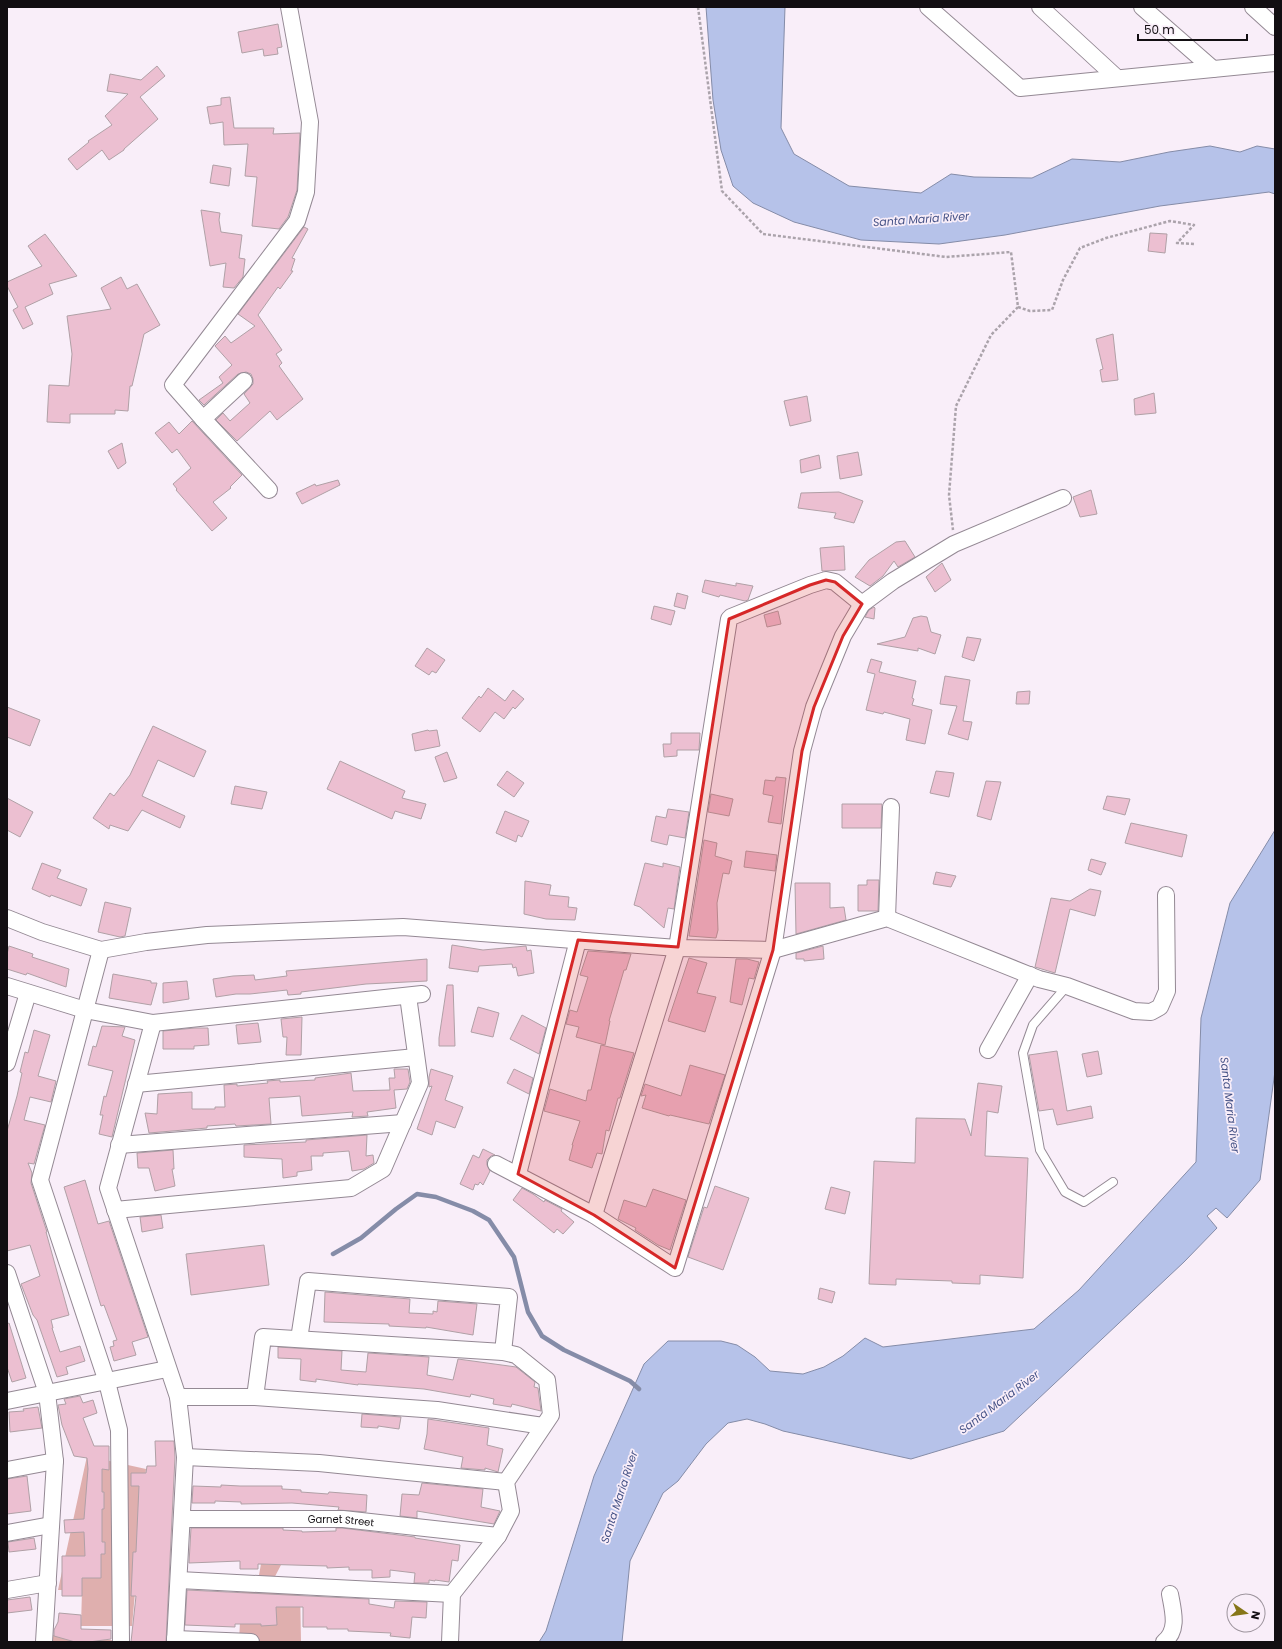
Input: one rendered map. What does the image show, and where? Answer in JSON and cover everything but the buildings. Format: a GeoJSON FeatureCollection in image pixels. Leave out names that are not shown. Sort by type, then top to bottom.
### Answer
{"type":"FeatureCollection","features":[{"type":"Feature","properties":{"kind":"street"},"geometry":{"type":"LineString","coordinates":[[269,490],[173,385],[297,220],[306,192],[310,122],[289,7]]}},
{"type":"Feature","properties":{"kind":"street"},"geometry":{"type":"LineString","coordinates":[[928,7],[1020,88],[1275,64]]}},
{"type":"Feature","properties":{"kind":"street"},"geometry":{"type":"LineString","coordinates":[[1040,7],[1117,78]]}},
{"type":"Feature","properties":{"kind":"street"},"geometry":{"type":"LineString","coordinates":[[1142,7],[1213,69]]}},
{"type":"Feature","properties":{"kind":"street"},"geometry":{"type":"LineString","coordinates":[[1253,7],[1275,27]]}},
{"type":"Feature","properties":{"kind":"street"},"geometry":{"type":"LineString","coordinates":[[203,419],[244,381]]}},
{"type":"Feature","properties":{"kind":"street"},"geometry":{"type":"LineString","coordinates":[[496,1164],[518,1174],[594,1215],[675,1268],[773,950],[802,751],[816,700],[843,636],[862,604],[892,582],[954,544],[1063,498]]}},
{"type":"Feature","properties":{"kind":"street"},"geometry":{"type":"LineString","coordinates":[[594,1215],[677,948],[729,619],[730,617],[826,580],[839,585],[862,604]]}},
{"type":"Feature","properties":{"kind":"street"},"geometry":{"type":"LineString","coordinates":[[887,918],[891,807]]}},
{"type":"Feature","properties":{"kind":"street"},"geometry":{"type":"LineString","coordinates":[[7,918],[42,932],[101,950],[146,942],[207,935],[403,927],[677,948],[773,950],[887,918],[1030,975],[1067,986],[1134,1011],[1151,1012],[1160,1007],[1167,992],[1166,895]]}},
{"type":"Feature","properties":{"kind":"street"},"geometry":{"type":"LineString","coordinates":[[518,1174],[578,940]]}},
{"type":"Feature","properties":{"kind":"street"},"geometry":{"type":"LineString","coordinates":[[101,950],[40,1180],[107,1382],[119,1430],[121,1642]]}},
{"type":"Feature","properties":{"kind":"street"},"geometry":{"type":"LineString","coordinates":[[988,1050],[1030,975]]}},
{"type":"Feature","properties":{"kind":"street"},"geometry":{"type":"LineString","coordinates":[[7,986],[85,1010],[153,1023],[415,995],[416,1057],[420,1083],[383,1169],[351,1188],[115,1210]]}},
{"type":"Feature","properties":{"kind":"street"},"geometry":{"type":"LineString","coordinates":[[7,1062],[28,993]]}},
{"type":"Feature","properties":{"kind":"street"},"geometry":{"type":"LineString","coordinates":[[153,1023],[108,1188],[167,1369],[178,1397],[185,1458],[175,1641],[251,1642]]}},
{"type":"Feature","properties":{"kind":"street"},"geometry":{"type":"LineString","coordinates":[[136,1084],[416,1057]]}},
{"type":"Feature","properties":{"kind":"street"},"geometry":{"type":"LineString","coordinates":[[119,1145],[403,1123]]}},
{"type":"Feature","properties":{"kind":"street"},"geometry":{"type":"LineString","coordinates":[[7,1273],[48,1393],[55,1461],[44,1642]]}},
{"type":"Feature","properties":{"kind":"street"},"geometry":{"type":"LineString","coordinates":[[300,1339],[308,1281],[509,1297],[502,1352]]}},
{"type":"Feature","properties":{"kind":"street"},"geometry":{"type":"LineString","coordinates":[[255,1397],[263,1337],[502,1352],[516,1355],[547,1380],[551,1415],[506,1482],[511,1511],[498,1536],[452,1594],[450,1642]]}},
{"type":"Feature","properties":{"kind":"street"},"geometry":{"type":"LineString","coordinates":[[7,1401],[167,1369]]}},
{"type":"Feature","properties":{"kind":"street"},"geometry":{"type":"LineString","coordinates":[[178,1397],[255,1397],[437,1410],[543,1426]]}},
{"type":"Feature","properties":{"kind":"street"},"geometry":{"type":"LineString","coordinates":[[185,1458],[319,1462],[506,1482]]}},
{"type":"Feature","properties":{"kind":"street"},"geometry":{"type":"LineString","coordinates":[[7,1470],[55,1461]]}},
{"type":"Feature","properties":{"kind":"street","name":"Garnet Street"},"geometry":{"type":"LineString","coordinates":[[182,1519],[343,1519],[498,1536]]}},
{"type":"Feature","properties":{"kind":"street"},"geometry":{"type":"LineString","coordinates":[[7,1533],[51,1525]]}},
{"type":"Feature","properties":{"kind":"street"},"geometry":{"type":"LineString","coordinates":[[179,1580],[452,1594]]}},
{"type":"Feature","properties":{"kind":"street"},"geometry":{"type":"LineString","coordinates":[[7,1590],[48,1583]]}},
{"type":"Feature","properties":{"kind":"street"},"geometry":{"type":"LineString","coordinates":[[1164,1642],[1169,1638],[1174,1619],[1170,1594]]}},
{"type":"Feature","properties":{"kind":"lane"},"geometry":{"type":"LineString","coordinates":[[1067,986],[1033,1025],[1023,1053],[1040,1150],[1065,1192],[1084,1202],[1113,1182]]}},
{"type":"Feature","properties":{"kind":"path"},"geometry":{"type":"LineString","coordinates":[[698,7],[722,191],[763,234],[946,257],[1011,252],[1018,307]]}},
{"type":"Feature","properties":{"kind":"path"},"geometry":{"type":"LineString","coordinates":[[1018,307],[1030,311],[1052,310],[1063,280],[1080,248],[1106,238],[1170,221],[1194,225],[1177,242],[1194,244]]}},
{"type":"Feature","properties":{"kind":"path"},"geometry":{"type":"LineString","coordinates":[[954,544],[949,495],[956,406],[990,335],[1018,307]]}},
{"type":"Feature","properties":{"kind":"highlighted area"},"geometry":{"type":"Polygon","coordinates":[[[826,580],[835,582],[862,604],[843,636],[814,707],[802,751],[773,950],[675,1268],[594,1215],[518,1174],[578,940],[678,947],[729,619],[810,585],[826,580]]]}},
{"type":"Feature","properties":{"kind":"shaded area"},"geometry":{"type":"Polygon","coordinates":[[[87,1456],[146,1469],[132,1626],[81,1626],[82,1590],[58,1590],[87,1456]]]}},
{"type":"Feature","properties":{"kind":"shaded area"},"geometry":{"type":"Polygon","coordinates":[[[261,1564],[281,1565],[271,1584],[300,1586],[301,1642],[175,1642],[239,1641],[242,1583],[248,1584],[259,1575],[261,1564]]]}},
{"type":"Feature","properties":{"kind":"shaded area"},"geometry":{"type":"Polygon","coordinates":[[[52,1635],[121,1641],[51,1642],[52,1635]]]}},
{"type":"Feature","properties":{"kind":"water","name":"Santa Maria River"},"geometry":{"type":"Polygon","coordinates":[[[706,7],[785,7],[781,128],[794,154],[849,186],[921,193],[951,174],[974,177],[1032,178],[1072,159],[1120,162],[1169,152],[1210,146],[1240,152],[1257,146],[1275,149],[1275,194],[1269,192],[1160,206],[1005,235],[939,244],[861,240],[794,222],[753,203],[733,186],[721,150],[713,100],[706,7]]]}},
{"type":"Feature","properties":{"kind":"water","name":"Santa Maria River"},"geometry":{"type":"Polygon","coordinates":[[[1275,830],[1275,1071],[1260,1180],[1227,1218],[1216,1208],[1207,1216],[1217,1228],[1184,1262],[1004,1431],[911,1459],[783,1431],[747,1419],[728,1423],[706,1444],[678,1481],[663,1493],[630,1561],[622,1642],[539,1642],[546,1631],[594,1476],[644,1364],[668,1341],[721,1341],[737,1345],[755,1357],[770,1371],[803,1374],[824,1367],[843,1356],[865,1338],[883,1347],[1034,1329],[1079,1290],[1196,1162],[1201,1018],[1230,903],[1275,830]]]}},
{"type":"Feature","properties":{"kind":"waterway"},"geometry":{"type":"LineString","coordinates":[[333,1254],[361,1238],[417,1194],[436,1197],[473,1211],[489,1220],[514,1257],[528,1312],[542,1336],[564,1350],[630,1381],[639,1389]]}}]}
